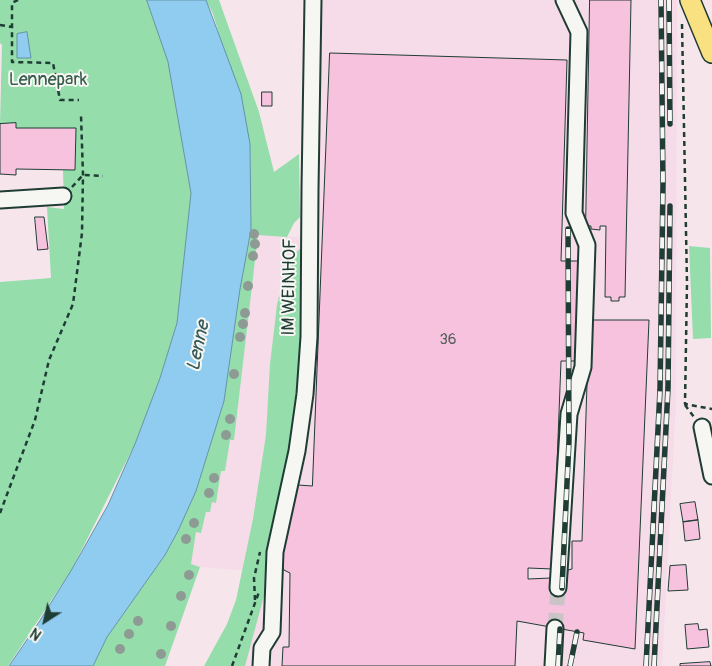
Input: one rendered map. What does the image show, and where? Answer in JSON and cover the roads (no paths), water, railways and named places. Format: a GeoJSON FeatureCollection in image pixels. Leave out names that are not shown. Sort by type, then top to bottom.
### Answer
{"type":"FeatureCollection","features":[{"type":"Feature","properties":{"kind":"main road"},"geometry":{"type":"LineString","coordinates":[[690,14],[712,53]]}},
{"type":"Feature","properties":{"kind":"street","name":"IM WEINHOF"},"geometry":{"type":"LineString","coordinates":[[261,666],[262,648],[272,632],[275,552],[297,451],[305,394],[309,336],[313,0]]}},
{"type":"Feature","properties":{"kind":"street"},"geometry":{"type":"LineString","coordinates":[[558,588],[569,414],[583,367],[587,245],[574,213],[579,32],[564,0]]}},
{"type":"Feature","properties":{"kind":"street"},"geometry":{"type":"LineString","coordinates":[[0,200],[63,196]]}},
{"type":"Feature","properties":{"kind":"street"},"geometry":{"type":"LineString","coordinates":[[702,427],[712,476]]}},
{"type":"Feature","properties":{"kind":"street"},"geometry":{"type":"LineString","coordinates":[[553,666],[554,628]]}},
{"type":"Feature","properties":{"kind":"water","name":"Lenne"},"geometry":{"type":"Polygon","coordinates":[[[147,0],[206,0],[241,94],[250,144],[251,230],[240,289],[224,401],[196,491],[178,531],[165,555],[107,637],[93,666],[9,666],[72,569],[108,505],[135,444],[160,378],[177,323],[191,193],[168,62],[147,0]]]}},
{"type":"Feature","properties":{"kind":"water"},"geometry":{"type":"Polygon","coordinates":[[[27,32],[31,58],[17,58],[17,34],[27,32]]]}},
{"type":"Feature","properties":{"kind":"tunnel"},"geometry":{"type":"LineString","coordinates":[[555,628],[558,588]]}},
{"type":"Feature","properties":{"kind":"railway"},"geometry":{"type":"LineString","coordinates":[[646,666],[660,390],[663,184],[661,0]]}},
{"type":"Feature","properties":{"kind":"railway"},"geometry":{"type":"LineString","coordinates":[[669,0],[670,124]]}},
{"type":"Feature","properties":{"kind":"railway"},"geometry":{"type":"LineString","coordinates":[[654,666],[668,388],[670,206]]}},
{"type":"Feature","properties":{"kind":"railway"},"geometry":{"type":"LineString","coordinates":[[562,588],[569,441],[568,229]]}},
{"type":"Feature","properties":{"kind":"railway"},"geometry":{"type":"LineString","coordinates":[[558,666],[560,629]]}},
{"type":"Feature","properties":{"kind":"railway"},"geometry":{"type":"LineString","coordinates":[[570,666],[577,632]]}},
{"type":"Feature","properties":{"kind":"park label","name":"Lennepark"},"geometry":{"type":"Point","coordinates":[48,80]}}]}
